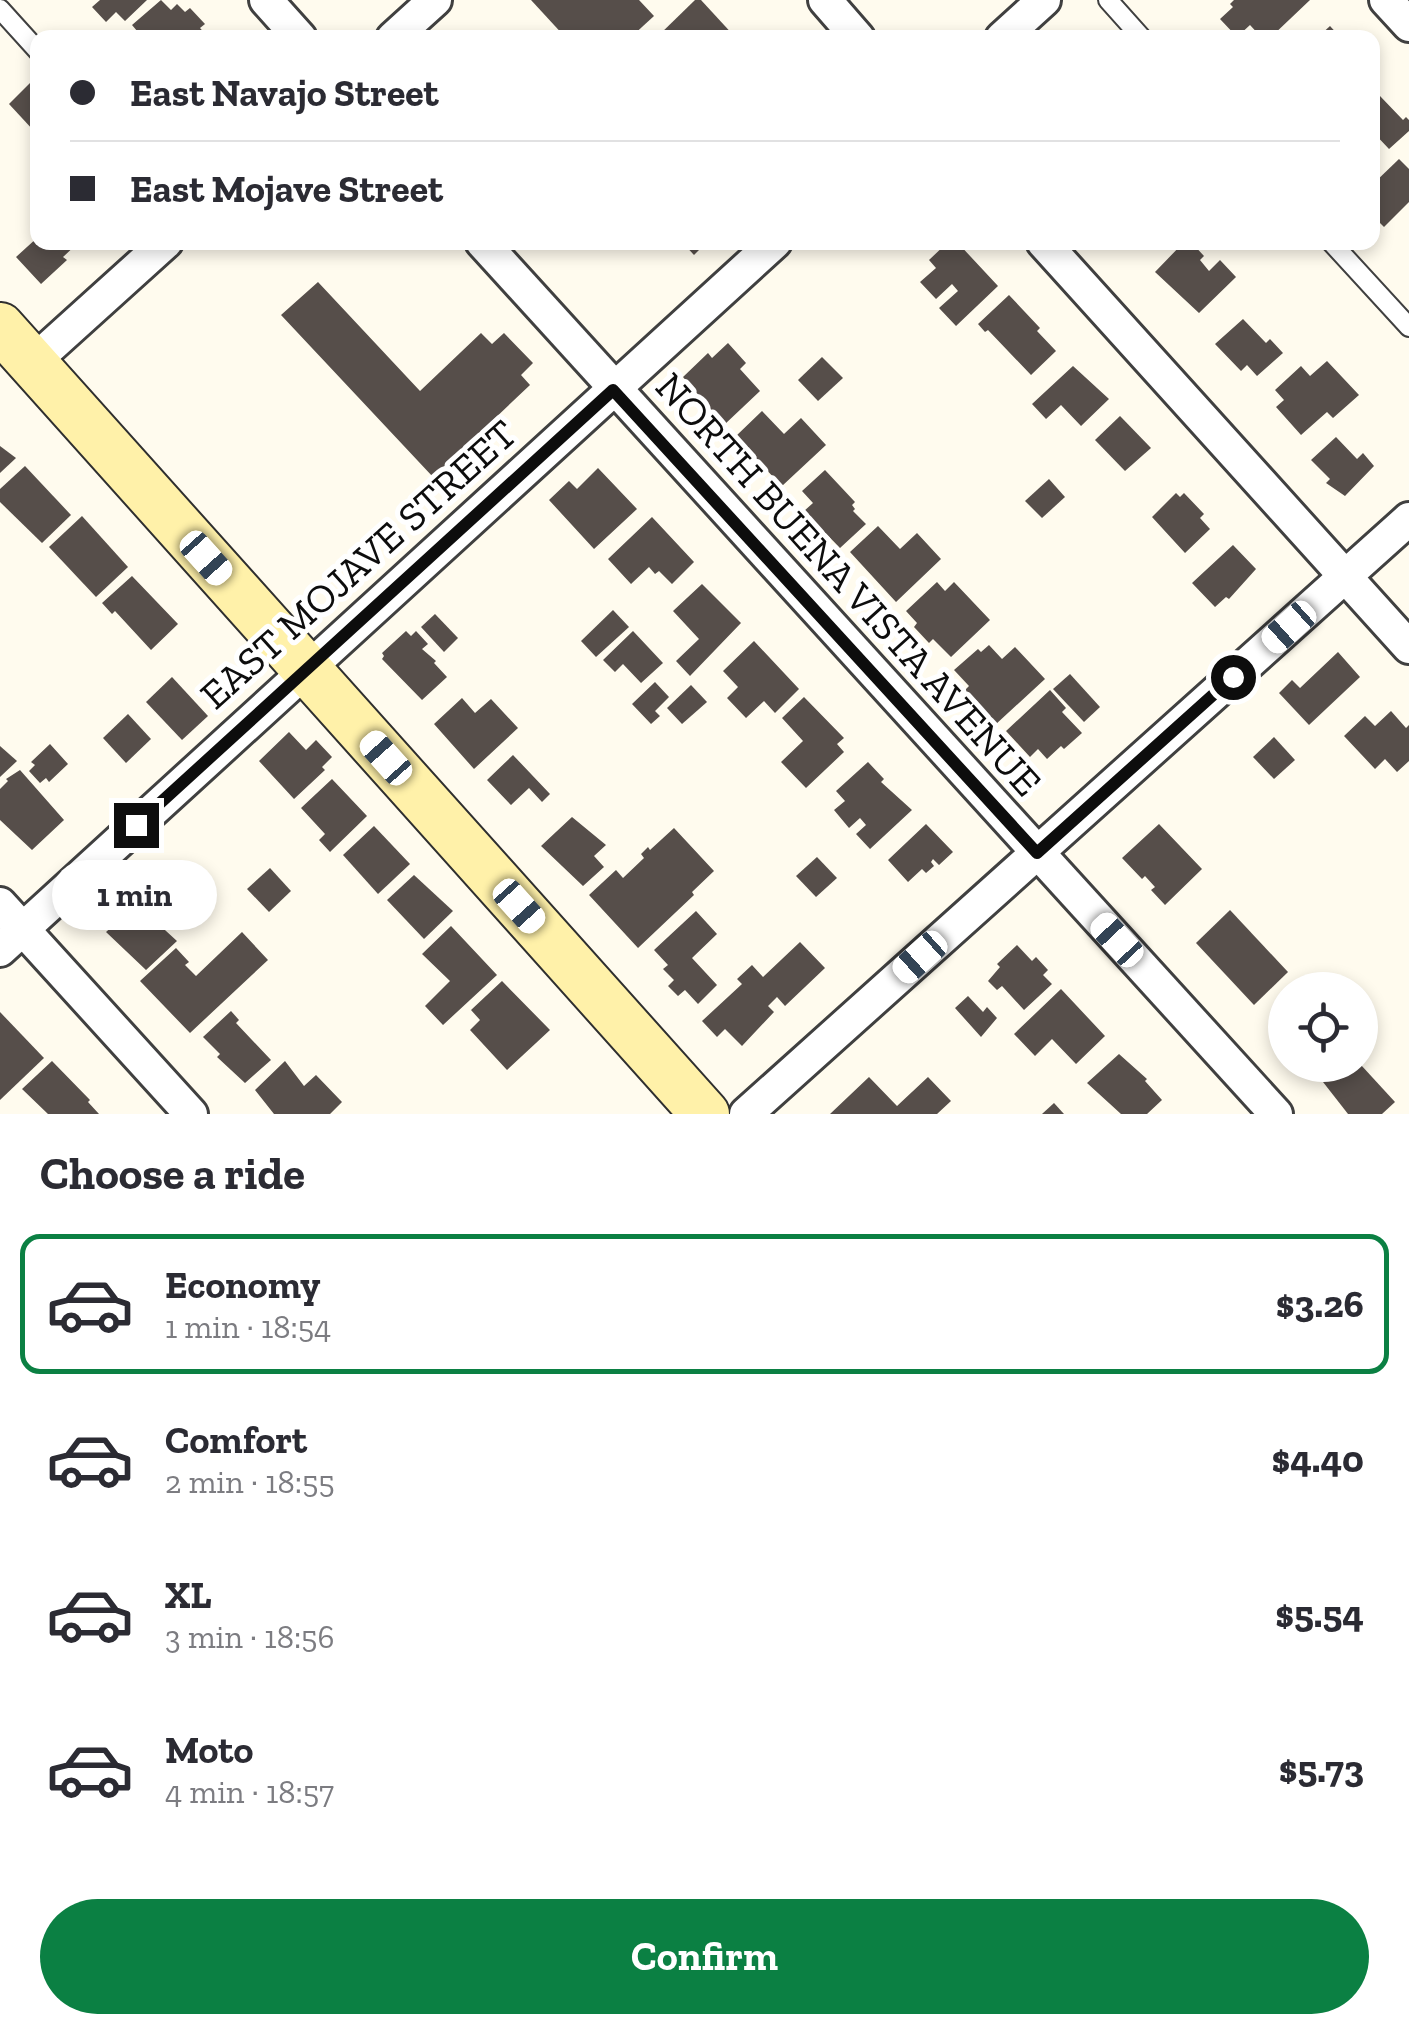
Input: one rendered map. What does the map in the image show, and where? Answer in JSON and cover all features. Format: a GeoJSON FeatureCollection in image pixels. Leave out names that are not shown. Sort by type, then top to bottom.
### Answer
{"type":"FeatureCollection","features":[{"type":"Feature","properties":{"kind":"main road"},"geometry":{"type":"LineString","coordinates":[[0,326],[705,1114]]}},
{"type":"Feature","properties":{"kind":"street"},"geometry":{"type":"LineString","coordinates":[[266,0],[293,30]]}},
{"type":"Feature","properties":{"kind":"street"},"geometry":{"type":"LineString","coordinates":[[402,30],[435,0]]}},
{"type":"Feature","properties":{"kind":"street"},"geometry":{"type":"LineString","coordinates":[[825,0],[851,30]]}},
{"type":"Feature","properties":{"kind":"street"},"geometry":{"type":"LineString","coordinates":[[1011,30],[1044,0]]}},
{"type":"Feature","properties":{"kind":"street"},"geometry":{"type":"LineString","coordinates":[[1386,0],[1409,25]]}},
{"type":"Feature","properties":{"kind":"street"},"geometry":{"type":"LineString","coordinates":[[32,363],[157,250]]}},
{"type":"Feature","properties":{"kind":"street","name":"NORTH BUENA VISTA AVENUE"},"geometry":{"type":"LineString","coordinates":[[489,250],[1276,1114]]}},
{"type":"Feature","properties":{"kind":"street","name":"EAST MOJAVE STREET"},"geometry":{"type":"LineString","coordinates":[[11,940],[766,250]]}},
{"type":"Feature","properties":{"kind":"street"},"geometry":{"type":"LineString","coordinates":[[1050,250],[1409,647]]}},
{"type":"Feature","properties":{"kind":"street"},"geometry":{"type":"LineString","coordinates":[[746,1114],[1409,518]]}},
{"type":"Feature","properties":{"kind":"street"},"geometry":{"type":"LineString","coordinates":[[0,904],[11,940],[191,1114]]}},
{"type":"Feature","properties":{"kind":"lane"},"geometry":{"type":"LineString","coordinates":[[1108,0],[1135,30]]}},
{"type":"Feature","properties":{"kind":"lane"},"geometry":{"type":"LineString","coordinates":[[0,8],[30,42]]}},
{"type":"Feature","properties":{"kind":"lane"},"geometry":{"type":"LineString","coordinates":[[1339,250],[1409,326]]}},
{"type":"Feature","properties":{"kind":"building"},"geometry":{"type":"Polygon","coordinates":[[[100,0],[147,0],[125,21],[116,12],[106,22],[92,7],[100,0]]]}},
{"type":"Feature","properties":{"kind":"building"},"geometry":{"type":"Polygon","coordinates":[[[161,0],[171,10],[177,4],[185,12],[190,8],[205,24],[202,30],[136,30],[132,25],[161,0]]]}},
{"type":"Feature","properties":{"kind":"building"},"geometry":{"type":"Polygon","coordinates":[[[531,0],[639,0],[654,16],[639,30],[559,30],[531,0]]]}},
{"type":"Feature","properties":{"kind":"building"},"geometry":{"type":"Polygon","coordinates":[[[695,0],[701,0],[729,30],[664,30],[695,0]]]}},
{"type":"Feature","properties":{"kind":"building"},"geometry":{"type":"Polygon","coordinates":[[[1234,0],[1310,0],[1278,30],[1255,30],[1250,25],[1245,30],[1230,30],[1220,19],[1233,7],[1230,4],[1234,0]]]}},
{"type":"Feature","properties":{"kind":"building"},"geometry":{"type":"Polygon","coordinates":[[[30,83],[30,127],[9,104],[30,83]]]}},
{"type":"Feature","properties":{"kind":"building"},"geometry":{"type":"Polygon","coordinates":[[[1380,96],[1403,120],[1409,120],[1409,131],[1389,149],[1380,139],[1380,96]]]}},
{"type":"Feature","properties":{"kind":"building"},"geometry":{"type":"Polygon","coordinates":[[[1399,159],[1409,169],[1409,202],[1384,227],[1380,223],[1380,177],[1399,159]]]}},
{"type":"Feature","properties":{"kind":"building"},"geometry":{"type":"Polygon","coordinates":[[[30,244],[30,250],[70,250],[63,257],[67,260],[41,284],[16,257],[30,244]]]}},
{"type":"Feature","properties":{"kind":"building"},"geometry":{"type":"Polygon","coordinates":[[[940,250],[964,250],[998,286],[956,326],[939,308],[958,291],[952,284],[936,299],[920,282],[936,268],[929,260],[940,250]]]}},
{"type":"Feature","properties":{"kind":"building"},"geometry":{"type":"Polygon","coordinates":[[[1176,250],[1198,250],[1204,256],[1200,260],[1209,271],[1220,260],[1236,277],[1199,313],[1155,272],[1176,250]]]}},
{"type":"Feature","properties":{"kind":"building"},"geometry":{"type":"Polygon","coordinates":[[[318,282],[420,391],[481,333],[492,344],[504,333],[533,363],[521,375],[530,385],[433,477],[281,315],[318,282]]]}},
{"type":"Feature","properties":{"kind":"building"},"geometry":{"type":"Polygon","coordinates":[[[1009,295],[1056,351],[1031,375],[978,324],[1009,295]]]}},
{"type":"Feature","properties":{"kind":"building"},"geometry":{"type":"Polygon","coordinates":[[[1243,319],[1266,343],[1270,339],[1283,353],[1257,376],[1247,365],[1241,371],[1215,344],[1243,319]]]}},
{"type":"Feature","properties":{"kind":"building"},"geometry":{"type":"Polygon","coordinates":[[[728,343],[746,363],[740,369],[760,391],[724,425],[683,377],[708,353],[712,358],[728,343]]]}},
{"type":"Feature","properties":{"kind":"building"},"geometry":{"type":"Polygon","coordinates":[[[822,357],[843,378],[818,401],[798,380],[822,357]]]}},
{"type":"Feature","properties":{"kind":"building"},"geometry":{"type":"Polygon","coordinates":[[[1327,361],[1359,395],[1333,418],[1327,412],[1301,435],[1276,407],[1284,400],[1275,390],[1301,366],[1310,376],[1327,361]]]}},
{"type":"Feature","properties":{"kind":"building"},"geometry":{"type":"Polygon","coordinates":[[[1073,366],[1109,399],[1081,426],[1061,405],[1046,419],[1032,404],[1073,366]]]}},
{"type":"Feature","properties":{"kind":"building"},"geometry":{"type":"Polygon","coordinates":[[[762,411],[784,434],[801,418],[826,445],[782,486],[735,437],[762,411]]]}},
{"type":"Feature","properties":{"kind":"building"},"geometry":{"type":"Polygon","coordinates":[[[1120,416],[1151,448],[1125,471],[1095,440],[1120,416]]]}},
{"type":"Feature","properties":{"kind":"building"},"geometry":{"type":"Polygon","coordinates":[[[1336,437],[1357,459],[1363,453],[1374,466],[1345,496],[1326,483],[1330,479],[1311,460],[1336,437]]]}},
{"type":"Feature","properties":{"kind":"building"},"geometry":{"type":"Polygon","coordinates":[[[0,446],[16,458],[0,473],[0,446]]]}},
{"type":"Feature","properties":{"kind":"building"},"geometry":{"type":"Polygon","coordinates":[[[25,466],[71,515],[42,543],[0,502],[0,489],[25,466]]]}},
{"type":"Feature","properties":{"kind":"building"},"geometry":{"type":"Polygon","coordinates":[[[598,468],[637,509],[594,549],[549,500],[569,481],[577,489],[598,468]]]}},
{"type":"Feature","properties":{"kind":"building"},"geometry":{"type":"Polygon","coordinates":[[[825,470],[855,502],[853,511],[866,524],[840,548],[804,511],[813,503],[802,491],[825,470]]]}},
{"type":"Feature","properties":{"kind":"building"},"geometry":{"type":"Polygon","coordinates":[[[1049,479],[1065,497],[1042,518],[1025,501],[1049,479]]]}},
{"type":"Feature","properties":{"kind":"building"},"geometry":{"type":"Polygon","coordinates":[[[1176,493],[1180,497],[1184,493],[1204,514],[1200,518],[1210,529],[1185,553],[1152,517],[1176,493]]]}},
{"type":"Feature","properties":{"kind":"building"},"geometry":{"type":"Polygon","coordinates":[[[82,516],[128,567],[96,597],[49,547],[82,516]]]}},
{"type":"Feature","properties":{"kind":"building"},"geometry":{"type":"Polygon","coordinates":[[[652,517],[694,562],[672,584],[649,567],[631,584],[608,559],[652,517]]]}},
{"type":"Feature","properties":{"kind":"building"},"geometry":{"type":"Polygon","coordinates":[[[878,526],[900,549],[917,533],[941,559],[896,602],[850,552],[878,526]]]}},
{"type":"Feature","properties":{"kind":"building"},"geometry":{"type":"Polygon","coordinates":[[[1233,545],[1256,569],[1229,599],[1226,597],[1215,607],[1192,583],[1233,545]]]}},
{"type":"Feature","properties":{"kind":"building"},"geometry":{"type":"Polygon","coordinates":[[[132,576],[178,624],[151,650],[115,611],[112,614],[102,603],[132,576]]]}},
{"type":"Feature","properties":{"kind":"building"},"geometry":{"type":"Polygon","coordinates":[[[937,582],[945,591],[954,582],[990,620],[951,657],[933,639],[929,643],[906,611],[937,582]]]}},
{"type":"Feature","properties":{"kind":"building"},"geometry":{"type":"Polygon","coordinates":[[[702,584],[741,623],[690,676],[676,661],[699,639],[673,611],[702,584]]]}},
{"type":"Feature","properties":{"kind":"building"},"geometry":{"type":"Polygon","coordinates":[[[613,610],[629,627],[596,657],[581,641],[613,610]]]}},
{"type":"Feature","properties":{"kind":"building"},"geometry":{"type":"Polygon","coordinates":[[[435,614],[458,638],[444,652],[421,627],[435,614]]]}},
{"type":"Feature","properties":{"kind":"building"},"geometry":{"type":"Polygon","coordinates":[[[406,631],[411,636],[416,631],[428,644],[422,649],[447,677],[422,700],[382,659],[382,653],[406,631]]]}},
{"type":"Feature","properties":{"kind":"building"},"geometry":{"type":"Polygon","coordinates":[[[633,631],[663,663],[641,683],[623,664],[615,672],[603,660],[633,631]]]}},
{"type":"Feature","properties":{"kind":"building"},"geometry":{"type":"Polygon","coordinates":[[[754,641],[799,689],[775,713],[764,701],[746,718],[727,698],[738,687],[723,671],[754,641]]]}},
{"type":"Feature","properties":{"kind":"building"},"geometry":{"type":"Polygon","coordinates":[[[989,645],[1002,659],[1015,647],[1045,679],[995,725],[963,692],[969,686],[954,670],[978,649],[981,652],[989,645]]]}},
{"type":"Feature","properties":{"kind":"building"},"geometry":{"type":"Polygon","coordinates":[[[1338,652],[1360,677],[1309,725],[1279,693],[1292,680],[1300,688],[1338,652]]]}},
{"type":"Feature","properties":{"kind":"building"},"geometry":{"type":"Polygon","coordinates":[[[1070,674],[1100,707],[1084,722],[1053,689],[1070,674]]]}},
{"type":"Feature","properties":{"kind":"building"},"geometry":{"type":"Polygon","coordinates":[[[172,677],[208,716],[182,740],[146,702],[172,677]]]}},
{"type":"Feature","properties":{"kind":"building"},"geometry":{"type":"Polygon","coordinates":[[[655,682],[669,697],[655,711],[660,716],[651,724],[632,704],[655,682]]]}},
{"type":"Feature","properties":{"kind":"building"},"geometry":{"type":"Polygon","coordinates":[[[691,685],[707,702],[682,724],[667,708],[691,685]]]}},
{"type":"Feature","properties":{"kind":"building"},"geometry":{"type":"Polygon","coordinates":[[[1050,690],[1066,708],[1062,712],[1082,733],[1047,759],[1038,749],[1030,757],[1006,731],[1050,690]]]}},
{"type":"Feature","properties":{"kind":"building"},"geometry":{"type":"Polygon","coordinates":[[[804,697],[844,738],[837,744],[844,752],[806,788],[781,762],[803,741],[782,718],[804,697]]]}},
{"type":"Feature","properties":{"kind":"building"},"geometry":{"type":"Polygon","coordinates":[[[462,698],[475,713],[491,699],[518,728],[474,769],[434,724],[462,698]]]}},
{"type":"Feature","properties":{"kind":"building"},"geometry":{"type":"Polygon","coordinates":[[[1391,711],[1406,728],[1409,725],[1409,761],[1397,772],[1385,759],[1375,769],[1344,736],[1365,716],[1375,726],[1391,711]]]}},
{"type":"Feature","properties":{"kind":"building"},"geometry":{"type":"Polygon","coordinates":[[[128,714],[151,739],[126,763],[103,738],[128,714]]]}},
{"type":"Feature","properties":{"kind":"building"},"geometry":{"type":"Polygon","coordinates":[[[289,732],[306,750],[316,740],[332,757],[322,767],[325,770],[294,799],[259,761],[289,732]]]}},
{"type":"Feature","properties":{"kind":"building"},"geometry":{"type":"Polygon","coordinates":[[[1274,737],[1295,760],[1274,779],[1253,757],[1274,737]]]}},
{"type":"Feature","properties":{"kind":"building"},"geometry":{"type":"Polygon","coordinates":[[[50,744],[68,764],[49,782],[46,778],[40,783],[29,771],[35,765],[31,762],[50,744]]]}},
{"type":"Feature","properties":{"kind":"building"},"geometry":{"type":"Polygon","coordinates":[[[0,746],[17,761],[0,777],[0,746]]]}},
{"type":"Feature","properties":{"kind":"building"},"geometry":{"type":"Polygon","coordinates":[[[513,755],[550,794],[542,802],[529,788],[511,805],[487,780],[513,755]]]}},
{"type":"Feature","properties":{"kind":"building"},"geometry":{"type":"Polygon","coordinates":[[[868,762],[884,779],[881,782],[912,810],[870,849],[856,834],[866,825],[860,818],[849,828],[834,810],[845,801],[836,791],[868,762]]]}},
{"type":"Feature","properties":{"kind":"building"},"geometry":{"type":"Polygon","coordinates":[[[20,770],[64,820],[32,850],[0,820],[0,789],[6,779],[20,770]]]}},
{"type":"Feature","properties":{"kind":"building"},"geometry":{"type":"Polygon","coordinates":[[[332,779],[367,816],[330,852],[319,840],[325,834],[301,808],[332,779]]]}},
{"type":"Feature","properties":{"kind":"building"},"geometry":{"type":"Polygon","coordinates":[[[572,817],[606,845],[594,856],[604,867],[583,886],[541,846],[572,817]]]}},
{"type":"Feature","properties":{"kind":"building"},"geometry":{"type":"Polygon","coordinates":[[[926,824],[953,852],[939,865],[933,859],[934,866],[926,873],[922,869],[908,882],[888,860],[926,824]]]}},
{"type":"Feature","properties":{"kind":"building"},"geometry":{"type":"Polygon","coordinates":[[[1159,824],[1202,869],[1165,905],[1151,890],[1155,887],[1145,876],[1142,879],[1122,858],[1159,824]]]}},
{"type":"Feature","properties":{"kind":"building"},"geometry":{"type":"Polygon","coordinates":[[[374,826],[410,864],[378,894],[343,855],[374,826]]]}},
{"type":"Feature","properties":{"kind":"building"},"geometry":{"type":"Polygon","coordinates":[[[674,828],[714,871],[638,948],[589,895],[616,870],[623,878],[644,858],[641,854],[648,847],[650,850],[674,828]]]}},
{"type":"Feature","properties":{"kind":"building"},"geometry":{"type":"Polygon","coordinates":[[[817,857],[837,878],[816,897],[796,876],[817,857]]]}},
{"type":"Feature","properties":{"kind":"building"},"geometry":{"type":"Polygon","coordinates":[[[270,868],[291,891],[269,912],[247,889],[270,868]]]}},
{"type":"Feature","properties":{"kind":"building"},"geometry":{"type":"Polygon","coordinates":[[[148,875],[172,900],[154,920],[177,941],[146,970],[106,932],[135,906],[123,894],[148,875]]]}},
{"type":"Feature","properties":{"kind":"building"},"geometry":{"type":"Polygon","coordinates":[[[414,875],[453,911],[424,939],[387,900],[414,875]]]}},
{"type":"Feature","properties":{"kind":"building"},"geometry":{"type":"Polygon","coordinates":[[[1230,910],[1288,972],[1268,972],[1268,991],[1254,1005],[1196,943],[1230,910]]]}},
{"type":"Feature","properties":{"kind":"building"},"geometry":{"type":"Polygon","coordinates":[[[696,911],[717,934],[692,958],[717,985],[698,1004],[685,990],[678,996],[668,986],[674,980],[663,969],[668,965],[654,950],[696,911]]]}},
{"type":"Feature","properties":{"kind":"building"},"geometry":{"type":"Polygon","coordinates":[[[451,926],[497,975],[443,1025],[425,1006],[450,981],[422,954],[451,926]]]}},
{"type":"Feature","properties":{"kind":"building"},"geometry":{"type":"Polygon","coordinates":[[[242,932],[268,960],[190,1033],[140,981],[176,948],[196,976],[242,932]]]}},
{"type":"Feature","properties":{"kind":"building"},"geometry":{"type":"Polygon","coordinates":[[[800,942],[825,968],[785,1006],[777,997],[768,1006],[774,1012],[742,1046],[725,1029],[717,1037],[702,1021],[742,984],[737,979],[752,965],[763,977],[800,942]]]}},
{"type":"Feature","properties":{"kind":"building"},"geometry":{"type":"Polygon","coordinates":[[[1017,945],[1032,961],[1036,957],[1048,970],[1043,975],[1052,984],[1024,1010],[1002,986],[997,990],[988,981],[1000,967],[997,964],[1017,945]]]}},
{"type":"Feature","properties":{"kind":"building"},"geometry":{"type":"Polygon","coordinates":[[[502,981],[550,1030],[507,1070],[470,1030],[480,1020],[471,1010],[502,981]]]}},
{"type":"Feature","properties":{"kind":"building"},"geometry":{"type":"Polygon","coordinates":[[[1061,989],[1105,1036],[1076,1064],[1052,1039],[1035,1056],[1014,1034],[1061,989]]]}},
{"type":"Feature","properties":{"kind":"building"},"geometry":{"type":"Polygon","coordinates":[[[968,996],[983,1012],[987,1007],[997,1018],[981,1037],[955,1008],[968,996]]]}},
{"type":"Feature","properties":{"kind":"building"},"geometry":{"type":"Polygon","coordinates":[[[231,1011],[239,1020],[236,1023],[271,1060],[245,1083],[217,1057],[220,1054],[203,1037],[231,1011]]]}},
{"type":"Feature","properties":{"kind":"building"},"geometry":{"type":"Polygon","coordinates":[[[0,1012],[44,1058],[0,1100],[0,1012]]]}},
{"type":"Feature","properties":{"kind":"building"},"geometry":{"type":"Polygon","coordinates":[[[1119,1054],[1147,1079],[1162,1100],[1147,1114],[1121,1114],[1087,1083],[1119,1054]]]}},
{"type":"Feature","properties":{"kind":"building"},"geometry":{"type":"Polygon","coordinates":[[[52,1061],[99,1114],[48,1114],[22,1089],[52,1061]]]}},
{"type":"Feature","properties":{"kind":"building"},"geometry":{"type":"Polygon","coordinates":[[[285,1061],[304,1086],[316,1075],[342,1102],[330,1114],[274,1114],[255,1090],[285,1061]]]}},
{"type":"Feature","properties":{"kind":"building"},"geometry":{"type":"Polygon","coordinates":[[[869,1077],[897,1106],[928,1077],[951,1101],[937,1114],[830,1114],[869,1077]]]}},
{"type":"Feature","properties":{"kind":"building"},"geometry":{"type":"Polygon","coordinates":[[[1323,1082],[1377,1082],[1395,1102],[1382,1114],[1348,1114],[1323,1082]]]}},
{"type":"Feature","properties":{"kind":"building"},"geometry":{"type":"Polygon","coordinates":[[[1054,1103],[1064,1114],[1042,1114],[1054,1103]]]}},
{"type":"Feature","properties":{"kind":"route"},"geometry":{"type":"LineString","coordinates":[[136,825],[613,390],[1037,853],[1233,677]]}}]}
